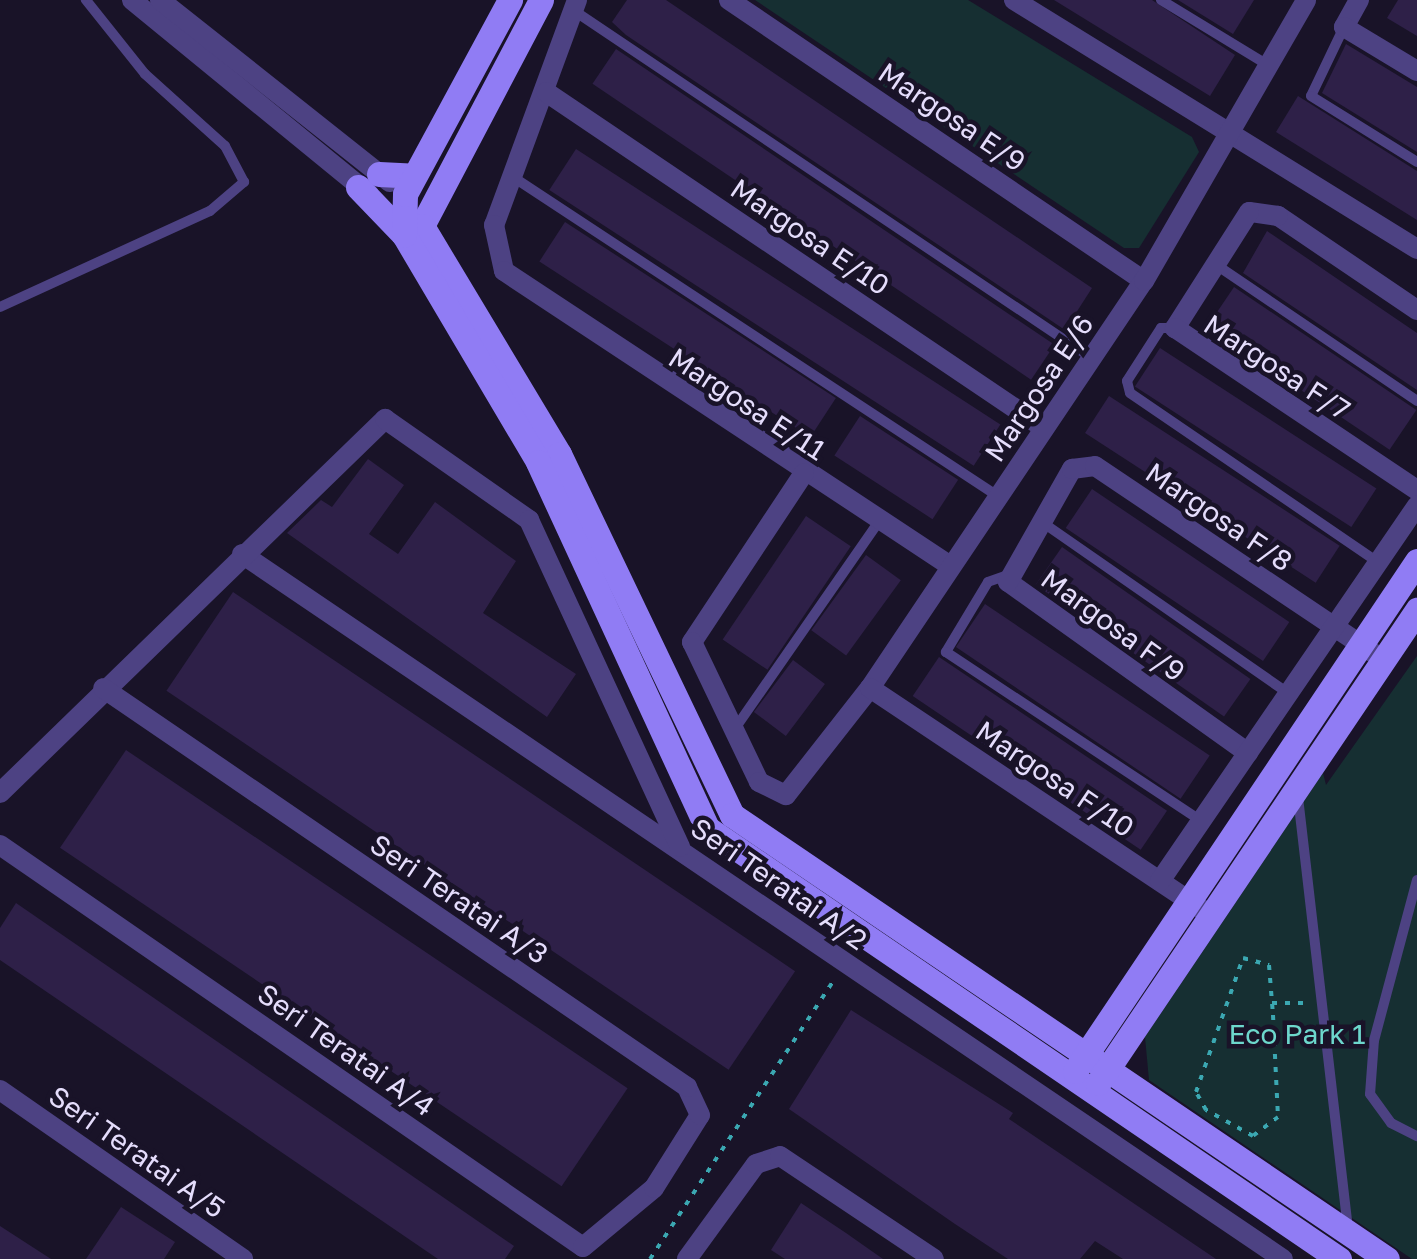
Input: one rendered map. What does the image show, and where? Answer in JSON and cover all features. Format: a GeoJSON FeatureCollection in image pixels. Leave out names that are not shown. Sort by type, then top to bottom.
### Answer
{"type":"FeatureCollection","features":[{"type":"Feature","properties":{"kind":"street"},"geometry":{"type":"LineString","coordinates":[[132,0],[369,180],[412,208],[538,462],[707,828],[751,844],[1088,1076],[1339,1259]]}},
{"type":"Feature","properties":{"kind":"street"},"geometry":{"type":"LineString","coordinates":[[160,0],[369,180],[412,208]]}},
{"type":"Feature","properties":{"kind":"street"},"geometry":{"type":"LineString","coordinates":[[412,208],[510,0]]}},
{"type":"Feature","properties":{"kind":"street"},"geometry":{"type":"LineString","coordinates":[[412,208],[541,0]]}},
{"type":"Feature","properties":{"kind":"street","name":"Margosa E/9"},"geometry":{"type":"LineString","coordinates":[[728,0],[1144,280]]}},
{"type":"Feature","properties":{"kind":"street"},"geometry":{"type":"LineString","coordinates":[[1014,0],[1417,249]]}},
{"type":"Feature","properties":{"kind":"street","name":"Margosa E/6"},"geometry":{"type":"LineString","coordinates":[[732,732],[759,782],[796,792],[1144,280],[1306,0]]}},
{"type":"Feature","properties":{"kind":"street"},"geometry":{"type":"LineString","coordinates":[[1359,0],[1344,27],[1417,70]]}},
{"type":"Feature","properties":{"kind":"street"},"geometry":{"type":"LineString","coordinates":[[513,177],[575,5]]}},
{"type":"Feature","properties":{"kind":"street","name":"Margosa E/10"},"geometry":{"type":"LineString","coordinates":[[546,92],[1044,428]]}},
{"type":"Feature","properties":{"kind":"street","name":"Margosa E/11"},"geometry":{"type":"LineString","coordinates":[[513,177],[494,225],[504,271],[518,286],[949,565]]}},
{"type":"Feature","properties":{"kind":"street","name":"Margosa F/7"},"geometry":{"type":"LineString","coordinates":[[1417,310],[1261,211],[1235,223],[1174,328],[1417,490]]}},
{"type":"Feature","properties":{"kind":"street"},"geometry":{"type":"LineString","coordinates":[[0,793],[103,688],[385,419],[529,520],[681,849]]}},
{"type":"Feature","properties":{"kind":"street","name":"Margosa F/8"},"geometry":{"type":"LineString","coordinates":[[1038,519],[1072,470],[1095,466],[1382,659]]}},
{"type":"Feature","properties":{"kind":"street"},"geometry":{"type":"LineString","coordinates":[[732,732],[692,642],[804,472]]}},
{"type":"Feature","properties":{"kind":"street"},"geometry":{"type":"LineString","coordinates":[[1160,881],[1417,505]]}},
{"type":"Feature","properties":{"kind":"street","name":"Margosa F/9"},"geometry":{"type":"LineString","coordinates":[[1038,519],[1004,576],[1248,753]]}},
{"type":"Feature","properties":{"kind":"street","name":"Seri Teratai A/2"},"geometry":{"type":"LineString","coordinates":[[242,554],[1284,1259]]}},
{"type":"Feature","properties":{"kind":"street"},"geometry":{"type":"LineString","coordinates":[[1088,1076],[1201,909],[1359,643],[1417,560]]}},
{"type":"Feature","properties":{"kind":"street"},"geometry":{"type":"LineString","coordinates":[[1201,909],[1297,786],[1417,610]]}},
{"type":"Feature","properties":{"kind":"street","name":"Seri Teratai A/3"},"geometry":{"type":"LineString","coordinates":[[103,688],[687,1087],[700,1115],[654,1188]]}},
{"type":"Feature","properties":{"kind":"street","name":"Margosa F/10"},"geometry":{"type":"LineString","coordinates":[[870,688],[1201,909]]}},
{"type":"Feature","properties":{"kind":"street","name":"Seri Teratai A/4"},"geometry":{"type":"LineString","coordinates":[[0,845],[583,1247],[654,1188]]}},
{"type":"Feature","properties":{"kind":"street"},"geometry":{"type":"LineString","coordinates":[[1088,1076],[1387,1259]]}},
{"type":"Feature","properties":{"kind":"street","name":"Seri Teratai A/5"},"geometry":{"type":"LineString","coordinates":[[0,1090],[243,1259]]}},
{"type":"Feature","properties":{"kind":"street"},"geometry":{"type":"LineString","coordinates":[[687,1259],[756,1164],[780,1156],[934,1259]]}},
{"type":"Feature","properties":{"kind":"lane"},"geometry":{"type":"LineString","coordinates":[[0,306],[210,211],[244,182],[225,146],[145,74],[86,0]]}},
{"type":"Feature","properties":{"kind":"lane"},"geometry":{"type":"LineString","coordinates":[[1161,0],[1268,66]]}},
{"type":"Feature","properties":{"kind":"lane"},"geometry":{"type":"LineString","coordinates":[[575,5],[1093,359]]}},
{"type":"Feature","properties":{"kind":"lane"},"geometry":{"type":"LineString","coordinates":[[1344,27],[1310,96],[1417,162]]}},
{"type":"Feature","properties":{"kind":"lane"},"geometry":{"type":"LineString","coordinates":[[513,177],[999,497]]}},
{"type":"Feature","properties":{"kind":"lane"},"geometry":{"type":"LineString","coordinates":[[1212,262],[1417,401]]}},
{"type":"Feature","properties":{"kind":"lane"},"geometry":{"type":"LineString","coordinates":[[1174,328],[1161,328],[1127,381],[1130,393],[1378,562]]}},
{"type":"Feature","properties":{"kind":"lane"},"geometry":{"type":"LineString","coordinates":[[1038,519],[1289,694]]}},
{"type":"Feature","properties":{"kind":"lane"},"geometry":{"type":"LineString","coordinates":[[732,732],[878,521]]}},
{"type":"Feature","properties":{"kind":"lane"},"geometry":{"type":"LineString","coordinates":[[1004,576],[988,582],[946,652],[1201,821]]}},
{"type":"Feature","properties":{"kind":"lane"},"geometry":{"type":"LineString","coordinates":[[1297,786],[1348,1232]]}},
{"type":"Feature","properties":{"kind":"lane"},"geometry":{"type":"LineString","coordinates":[[1417,880],[1374,1040],[1370,1094],[1390,1123],[1417,1136]]}},
{"type":"Feature","properties":{"kind":"path"},"geometry":{"type":"LineString","coordinates":[[1242,958],[1270,964],[1272,1003],[1278,1116],[1253,1136],[1206,1110],[1198,1068],[1242,958]]}},
{"type":"Feature","properties":{"kind":"path"},"geometry":{"type":"LineString","coordinates":[[650,1259],[845,963]]}},
{"type":"Feature","properties":{"kind":"path"},"geometry":{"type":"LineString","coordinates":[[1272,1003],[1322,1004]]}},
{"type":"Feature","properties":{"kind":"green space"},"geometry":{"type":"Polygon","coordinates":[[[755,0],[968,0],[1192,137],[1199,152],[1139,248],[1124,248],[755,0]]]}},
{"type":"Feature","properties":{"kind":"green space","name":"Eco Park 1"},"geometry":{"type":"Polygon","coordinates":[[[1417,656],[1417,1259],[1412,1259],[1149,1080],[1145,1037],[1323,773],[1326,785],[1417,656]]]}},
{"type":"Feature","properties":{"kind":"building"},"geometry":{"type":"Polygon","coordinates":[[[627,0],[666,0],[1092,288],[1065,330],[626,35],[612,22],[627,0]]]}},
{"type":"Feature","properties":{"kind":"building"},"geometry":{"type":"Polygon","coordinates":[[[1054,0],[1152,0],[1235,55],[1210,96],[1054,0]]]}},
{"type":"Feature","properties":{"kind":"building"},"geometry":{"type":"Polygon","coordinates":[[[1178,0],[1254,0],[1233,34],[1178,0]]]}},
{"type":"Feature","properties":{"kind":"building"},"geometry":{"type":"Polygon","coordinates":[[[1398,0],[1417,0],[1417,36],[1387,18],[1398,0]]]}},
{"type":"Feature","properties":{"kind":"building"},"geometry":{"type":"Polygon","coordinates":[[[1346,44],[1417,87],[1417,152],[1322,93],[1346,44]]]}},
{"type":"Feature","properties":{"kind":"building"},"geometry":{"type":"Polygon","coordinates":[[[616,49],[1055,345],[1031,380],[593,84],[616,49]]]}},
{"type":"Feature","properties":{"kind":"building"},"geometry":{"type":"Polygon","coordinates":[[[1298,96],[1417,171],[1417,220],[1276,132],[1298,96]]]}},
{"type":"Feature","properties":{"kind":"building"},"geometry":{"type":"Polygon","coordinates":[[[576,149],[1000,425],[974,466],[549,190],[576,149]]]}},
{"type":"Feature","properties":{"kind":"building"},"geometry":{"type":"Polygon","coordinates":[[[565,222],[836,398],[810,437],[539,261],[565,222]]]}},
{"type":"Feature","properties":{"kind":"building"},"geometry":{"type":"Polygon","coordinates":[[[1267,231],[1417,333],[1417,390],[1243,273],[1267,231]]]}},
{"type":"Feature","properties":{"kind":"building"},"geometry":{"type":"Polygon","coordinates":[[[1234,287],[1416,410],[1390,450],[1207,327],[1234,287]]]}},
{"type":"Feature","properties":{"kind":"building"},"geometry":{"type":"Polygon","coordinates":[[[1160,348],[1376,489],[1351,527],[1135,387],[1160,348]]]}},
{"type":"Feature","properties":{"kind":"building"},"geometry":{"type":"Polygon","coordinates":[[[1109,396],[1340,546],[1316,583],[1085,433],[1109,396]]]}},
{"type":"Feature","properties":{"kind":"building"},"geometry":{"type":"Polygon","coordinates":[[[860,416],[958,480],[933,519],[834,455],[860,416]]]}},
{"type":"Feature","properties":{"kind":"building"},"geometry":{"type":"Polygon","coordinates":[[[368,459],[404,485],[369,534],[398,554],[435,502],[516,561],[483,613],[576,674],[547,717],[287,533],[321,500],[332,507],[368,459]]]}},
{"type":"Feature","properties":{"kind":"building"},"geometry":{"type":"Polygon","coordinates":[[[1092,489],[1289,622],[1263,661],[1066,528],[1092,489]]]}},
{"type":"Feature","properties":{"kind":"building"},"geometry":{"type":"Polygon","coordinates":[[[806,516],[851,546],[767,670],[723,640],[806,516]]]}},
{"type":"Feature","properties":{"kind":"building"},"geometry":{"type":"Polygon","coordinates":[[[1062,547],[1250,679],[1224,717],[1036,585],[1062,547]]]}},
{"type":"Feature","properties":{"kind":"building"},"geometry":{"type":"Polygon","coordinates":[[[866,555],[901,580],[846,656],[811,630],[866,555]]]}},
{"type":"Feature","properties":{"kind":"building"},"geometry":{"type":"Polygon","coordinates":[[[233,592],[795,971],[729,1070],[166,691],[233,592]]]}},
{"type":"Feature","properties":{"kind":"building"},"geometry":{"type":"Polygon","coordinates":[[[985,604],[1210,756],[1181,799],[956,647],[985,604]]]}},
{"type":"Feature","properties":{"kind":"building"},"geometry":{"type":"Polygon","coordinates":[[[939,657],[1167,811],[1141,850],[913,696],[939,657]]]}},
{"type":"Feature","properties":{"kind":"building"},"geometry":{"type":"Polygon","coordinates":[[[793,660],[825,684],[786,736],[754,712],[793,660]]]}},
{"type":"Feature","properties":{"kind":"building"},"geometry":{"type":"Polygon","coordinates":[[[126,750],[628,1088],[562,1186],[60,848],[126,750]]]}},
{"type":"Feature","properties":{"kind":"building"},"geometry":{"type":"Polygon","coordinates":[[[16,903],[514,1246],[505,1259],[438,1259],[0,960],[0,928],[16,903]]]}},
{"type":"Feature","properties":{"kind":"building"},"geometry":{"type":"Polygon","coordinates":[[[851,1010],[1013,1113],[1009,1119],[1216,1259],[1123,1259],[1095,1241],[1080,1259],[1008,1259],[955,1224],[789,1109],[851,1010]]]}},
{"type":"Feature","properties":{"kind":"building"},"geometry":{"type":"Polygon","coordinates":[[[801,1203],[883,1259],[785,1259],[771,1250],[801,1203]]]}},
{"type":"Feature","properties":{"kind":"building"},"geometry":{"type":"Polygon","coordinates":[[[121,1207],[175,1242],[164,1259],[86,1259],[121,1207]]]}},
{"type":"Feature","properties":{"kind":"building"},"geometry":{"type":"Polygon","coordinates":[[[0,1226],[51,1259],[0,1259],[0,1226]]]}}]}
